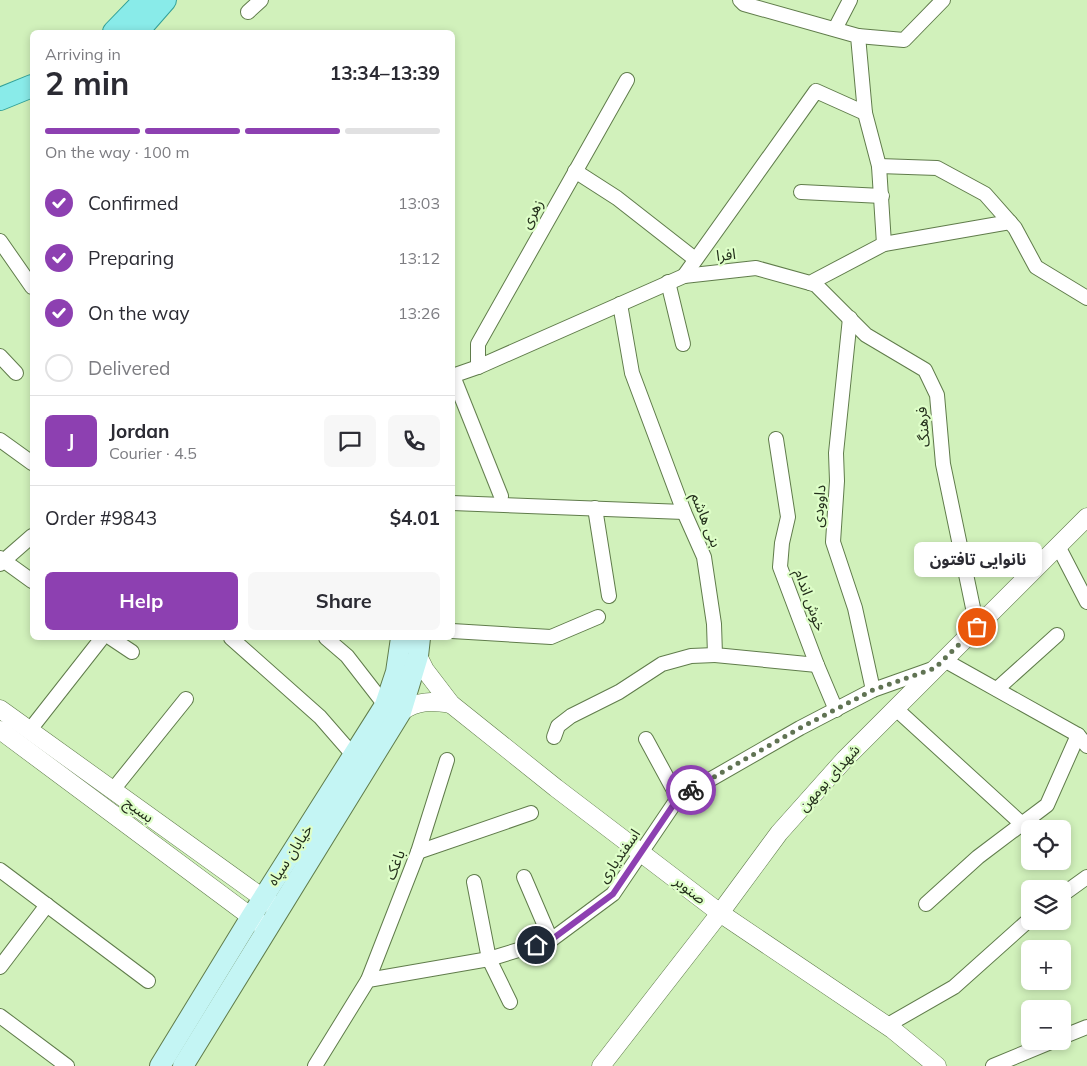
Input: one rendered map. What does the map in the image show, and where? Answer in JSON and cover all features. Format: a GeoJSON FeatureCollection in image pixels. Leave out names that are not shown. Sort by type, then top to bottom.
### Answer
{"type":"FeatureCollection","features":[{"type":"Feature","properties":{"kind":"main road"},"geometry":{"type":"LineString","coordinates":[[116,30],[145,0]]}},
{"type":"Feature","properties":{"kind":"main road"},"geometry":{"type":"LineString","coordinates":[[139,30],[165,0]]}},
{"type":"Feature","properties":{"kind":"main road"},"geometry":{"type":"LineString","coordinates":[[0,99],[30,87]]}},
{"type":"Feature","properties":{"kind":"main road"},"geometry":{"type":"LineString","coordinates":[[0,115],[30,104]]}},
{"type":"Feature","properties":{"kind":"main road","name":"خیابان سپاه"},"geometry":{"type":"LineString","coordinates":[[183,1066],[267,928],[270,904],[354,756],[393,709],[401,640]]}},
{"type":"Feature","properties":{"kind":"main road","name":"خیابان سپاه"},"geometry":{"type":"LineString","coordinates":[[160,1066],[251,917],[270,904],[393,709],[419,647]]}},
{"type":"Feature","properties":{"kind":"street"},"geometry":{"type":"LineString","coordinates":[[248,12],[262,0]]}},
{"type":"Feature","properties":{"kind":"street"},"geometry":{"type":"LineString","coordinates":[[740,0],[744,4],[858,36],[904,40],[943,0]]}},
{"type":"Feature","properties":{"kind":"street"},"geometry":{"type":"LineString","coordinates":[[835,29],[850,0]]}},
{"type":"Feature","properties":{"kind":"street"},"geometry":{"type":"LineString","coordinates":[[858,36],[865,113],[879,166],[884,244]]}},
{"type":"Feature","properties":{"kind":"street","name":"زهری"},"geometry":{"type":"LineString","coordinates":[[478,367],[478,344],[627,80]]}},
{"type":"Feature","properties":{"kind":"street"},"geometry":{"type":"LineString","coordinates":[[684,276],[816,91],[865,113]]}},
{"type":"Feature","properties":{"kind":"street"},"geometry":{"type":"LineString","coordinates":[[879,166],[937,168],[985,194],[1015,228],[1036,267],[1087,298]]}},
{"type":"Feature","properties":{"kind":"street"},"geometry":{"type":"LineString","coordinates":[[575,171],[617,198],[695,259]]}},
{"type":"Feature","properties":{"kind":"street"},"geometry":{"type":"LineString","coordinates":[[801,192],[882,196]]}},
{"type":"Feature","properties":{"kind":"street"},"geometry":{"type":"LineString","coordinates":[[810,283],[884,244],[1010,222]]}},
{"type":"Feature","properties":{"kind":"street"},"geometry":{"type":"LineString","coordinates":[[0,241],[30,284]]}},
{"type":"Feature","properties":{"kind":"street","name":"افرا"},"geometry":{"type":"LineString","coordinates":[[455,375],[478,367],[684,276],[756,268],[810,283]]}},
{"type":"Feature","properties":{"kind":"street"},"geometry":{"type":"LineString","coordinates":[[668,282],[683,344]]}},
{"type":"Feature","properties":{"kind":"street","name":"فرهنگ"},"geometry":{"type":"LineString","coordinates":[[810,283],[816,285],[866,335],[925,370],[937,395],[943,464],[977,627]]}},
{"type":"Feature","properties":{"kind":"street","name":"بنی هاشم"},"geometry":{"type":"LineString","coordinates":[[620,304],[632,373],[684,512],[704,557],[714,624],[715,655]]}},
{"type":"Feature","properties":{"kind":"street","name":"داوودی"},"geometry":{"type":"LineString","coordinates":[[850,318],[836,453],[837,481],[833,542],[855,608],[873,690]]}},
{"type":"Feature","properties":{"kind":"street"},"geometry":{"type":"LineString","coordinates":[[0,356],[16,373]]}},
{"type":"Feature","properties":{"kind":"street"},"geometry":{"type":"LineString","coordinates":[[455,381],[500,496]]}},
{"type":"Feature","properties":{"kind":"street","name":"خوش اندام"},"geometry":{"type":"LineString","coordinates":[[776,439],[788,517],[782,543],[780,567],[817,666],[836,710]]}},
{"type":"Feature","properties":{"kind":"street"},"geometry":{"type":"LineString","coordinates":[[0,440],[30,462]]}},
{"type":"Feature","properties":{"kind":"street"},"geometry":{"type":"LineString","coordinates":[[455,503],[684,512]]}},
{"type":"Feature","properties":{"kind":"street"},"geometry":{"type":"LineString","coordinates":[[595,508],[609,596]]}},
{"type":"Feature","properties":{"kind":"street","name":"شهدای بومهن"},"geometry":{"type":"LineString","coordinates":[[601,1066],[779,834],[845,759],[1087,517]]}},
{"type":"Feature","properties":{"kind":"street"},"geometry":{"type":"LineString","coordinates":[[30,538],[1,561],[30,581]]}},
{"type":"Feature","properties":{"kind":"street"},"geometry":{"type":"LineString","coordinates":[[1058,546],[1087,602]]}},
{"type":"Feature","properties":{"kind":"street"},"geometry":{"type":"LineString","coordinates":[[455,632],[551,637],[598,618]]}},
{"type":"Feature","properties":{"kind":"street"},"geometry":{"type":"LineString","coordinates":[[996,689],[1057,636]]}},
{"type":"Feature","properties":{"kind":"street"},"geometry":{"type":"LineString","coordinates":[[29,730],[100,640]]}},
{"type":"Feature","properties":{"kind":"street"},"geometry":{"type":"LineString","coordinates":[[114,640],[132,652]]}},
{"type":"Feature","properties":{"kind":"street"},"geometry":{"type":"LineString","coordinates":[[233,640],[320,717],[354,756]]}},
{"type":"Feature","properties":{"kind":"street"},"geometry":{"type":"LineString","coordinates":[[328,640],[346,656],[393,709],[425,701],[451,704]]}},
{"type":"Feature","properties":{"kind":"street","name":"صنوبر"},"geometry":{"type":"LineString","coordinates":[[419,647],[431,678],[451,704],[570,799],[720,913],[886,1026],[937,1066]]}},
{"type":"Feature","properties":{"kind":"street"},"geometry":{"type":"LineString","coordinates":[[554,736],[558,726],[571,716],[620,692],[662,664],[691,656],[715,655],[817,666]]}},
{"type":"Feature","properties":{"kind":"street"},"geometry":{"type":"LineString","coordinates":[[940,664],[996,689],[1083,740],[1047,805],[1027,820]]}},
{"type":"Feature","properties":{"kind":"street","name":"اسفندیاری"},"geometry":{"type":"LineString","coordinates":[[368,980],[489,960],[551,940],[613,894],[678,798],[873,690],[940,664]]}},
{"type":"Feature","properties":{"kind":"street"},"geometry":{"type":"LineString","coordinates":[[112,790],[186,699]]}},
{"type":"Feature","properties":{"kind":"street"},"geometry":{"type":"LineString","coordinates":[[895,708],[1021,823]]}},
{"type":"Feature","properties":{"kind":"street","name":"بسیج"},"geometry":{"type":"LineString","coordinates":[[0,709],[270,904]]}},
{"type":"Feature","properties":{"kind":"street","name":"بسیج"},"geometry":{"type":"LineString","coordinates":[[0,730],[267,928]]}},
{"type":"Feature","properties":{"kind":"street"},"geometry":{"type":"LineString","coordinates":[[646,739],[678,798]]}},
{"type":"Feature","properties":{"kind":"street","name":"باغک"},"geometry":{"type":"LineString","coordinates":[[368,980],[418,852],[447,760]]}},
{"type":"Feature","properties":{"kind":"street"},"geometry":{"type":"LineString","coordinates":[[418,852],[531,813]]}},
{"type":"Feature","properties":{"kind":"street"},"geometry":{"type":"LineString","coordinates":[[926,904],[978,857],[1021,825]]}},
{"type":"Feature","properties":{"kind":"street"},"geometry":{"type":"LineString","coordinates":[[0,870],[148,981]]}},
{"type":"Feature","properties":{"kind":"street"},"geometry":{"type":"LineString","coordinates":[[524,877],[551,940]]}},
{"type":"Feature","properties":{"kind":"street"},"geometry":{"type":"LineString","coordinates":[[1071,889],[1087,877]]}},
{"type":"Feature","properties":{"kind":"street"},"geometry":{"type":"LineString","coordinates":[[474,882],[489,960],[510,1002]]}},
{"type":"Feature","properties":{"kind":"street"},"geometry":{"type":"LineString","coordinates":[[0,967],[47,905]]}},
{"type":"Feature","properties":{"kind":"street"},"geometry":{"type":"LineString","coordinates":[[886,1026],[954,987],[1021,928]]}},
{"type":"Feature","properties":{"kind":"street"},"geometry":{"type":"LineString","coordinates":[[315,1066],[368,980]]}},
{"type":"Feature","properties":{"kind":"street"},"geometry":{"type":"LineString","coordinates":[[0,1016],[67,1066]]}},
{"type":"Feature","properties":{"kind":"street"},"geometry":{"type":"LineString","coordinates":[[1071,1033],[1087,1027]]}},
{"type":"Feature","properties":{"kind":"street"},"geometry":{"type":"LineString","coordinates":[[993,1066],[1031,1050]]}},
{"type":"Feature","properties":{"kind":"way so far"},"geometry":{"type":"LineString","coordinates":[[691,790],[800,728],[873,690],[935,668],[977,627]]}},
{"type":"Feature","properties":{"kind":"place","name":"نانوایی تافتون"},"geometry":{"type":"Point","coordinates":[977,627]}},
{"type":"Feature","properties":{"kind":"route"},"geometry":{"type":"LineString","coordinates":[[536,945],[551,940],[613,894],[678,798],[691,790]]}}]}
